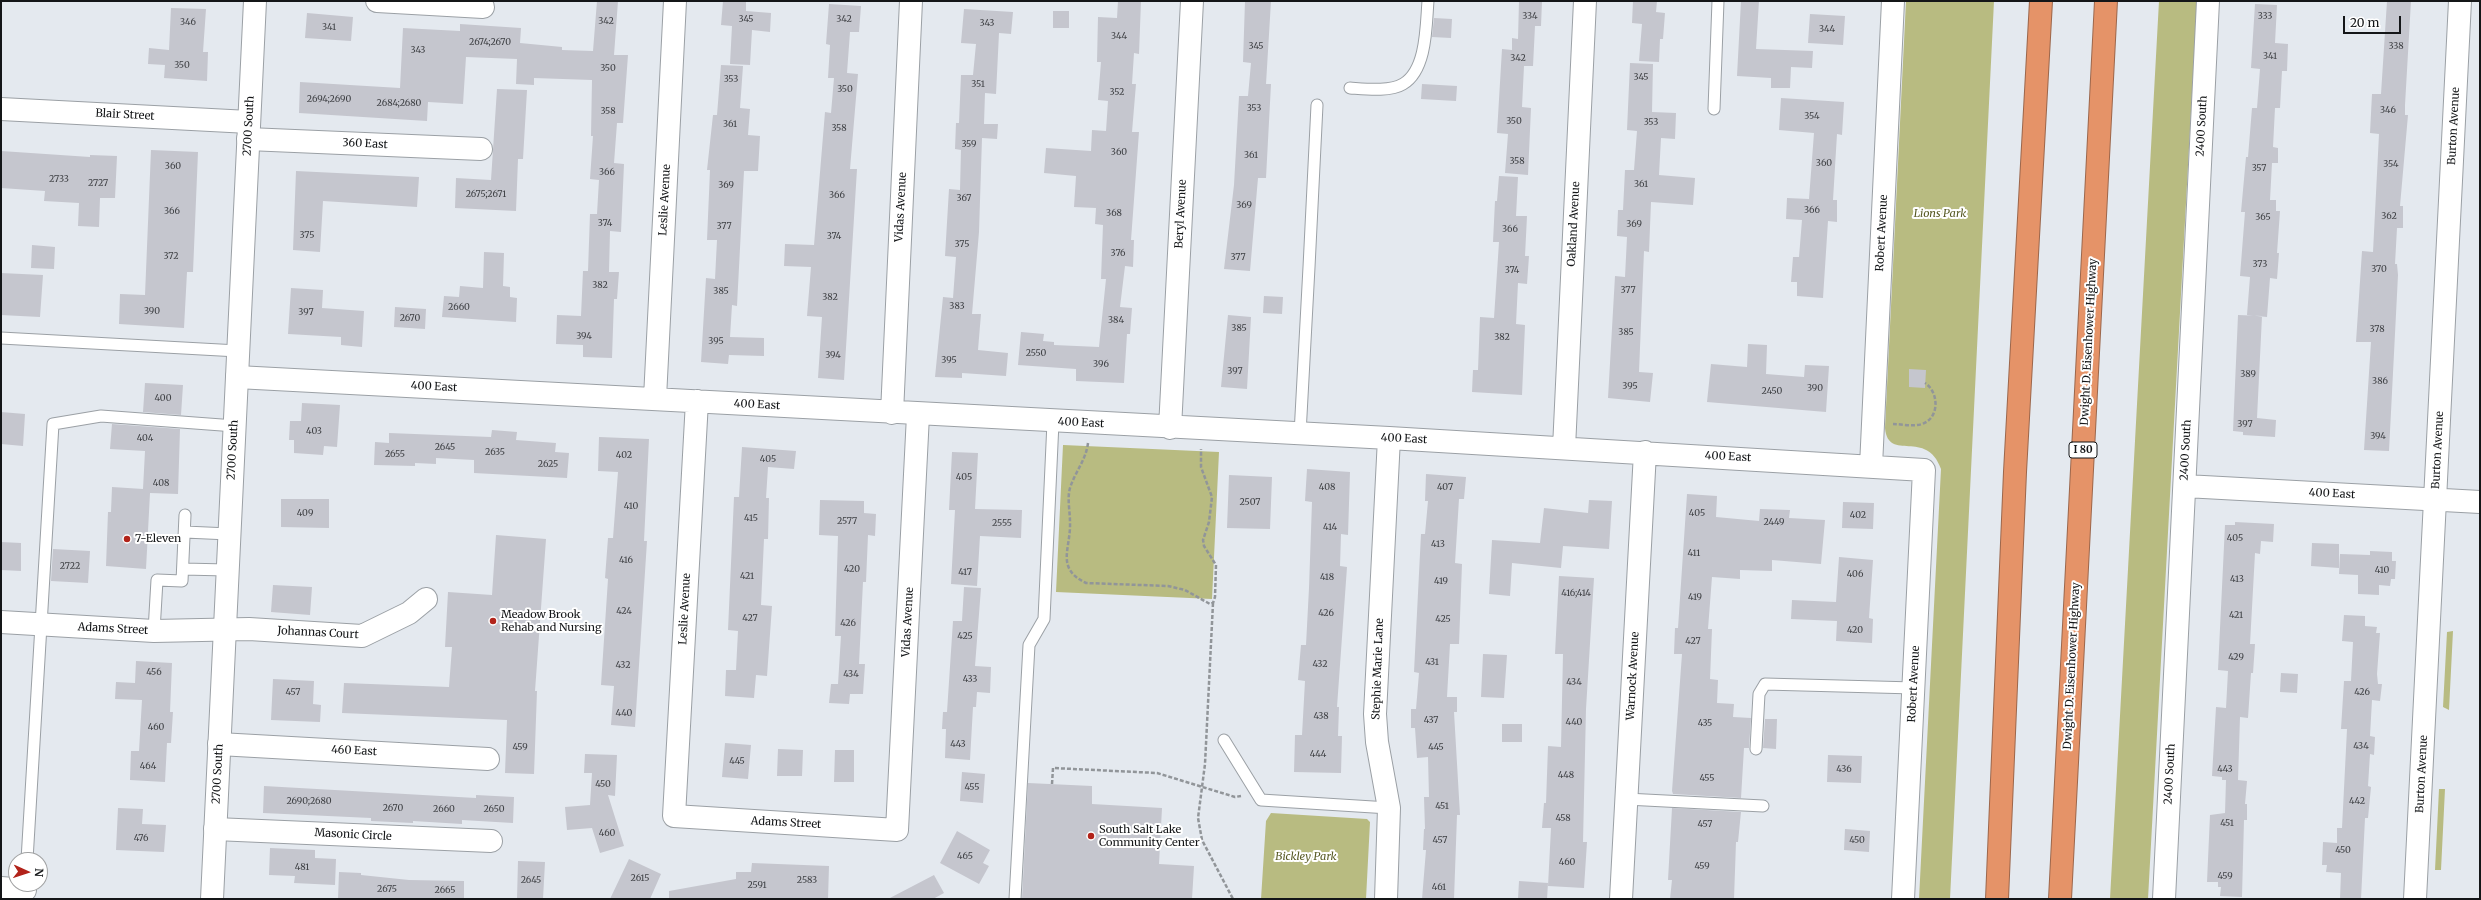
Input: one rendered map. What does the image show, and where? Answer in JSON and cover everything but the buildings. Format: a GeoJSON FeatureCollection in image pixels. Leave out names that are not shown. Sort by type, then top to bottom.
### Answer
{"type":"FeatureCollection","features":[{"type":"Feature","properties":{"kind":"highway"},"geometry":{"type":"LineString","coordinates":[[1997,899],[2014,480],[2041,1]]}},
{"type":"Feature","properties":{"kind":"highway","name":"Dwight D. Eisenhower Highway"},"geometry":{"type":"LineString","coordinates":[[2060,899],[2106,1]]}},
{"type":"Feature","properties":{"kind":"street","name":"2700 South"},"geometry":{"type":"LineString","coordinates":[[212,899],[255,1]]}},
{"type":"Feature","properties":{"kind":"street"},"geometry":{"type":"LineString","coordinates":[[377,1],[483,7]]}},
{"type":"Feature","properties":{"kind":"street","name":"Leslie Avenue"},"geometry":{"type":"LineString","coordinates":[[655,398],[676,1]]}},
{"type":"Feature","properties":{"kind":"street","name":"Vidas Avenue"},"geometry":{"type":"LineString","coordinates":[[892,413],[911,1]]}},
{"type":"Feature","properties":{"kind":"street","name":"Beryl Avenue"},"geometry":{"type":"LineString","coordinates":[[1170,428],[1192,1]]}},
{"type":"Feature","properties":{"kind":"street","name":"Oakland Avenue"},"geometry":{"type":"LineString","coordinates":[[1564,448],[1585,1]]}},
{"type":"Feature","properties":{"kind":"street","name":"Robert Avenue"},"geometry":{"type":"LineString","coordinates":[[1871,466],[1893,1]]}},
{"type":"Feature","properties":{"kind":"street","name":"2400 South"},"geometry":{"type":"LineString","coordinates":[[2164,899],[2208,1]]}},
{"type":"Feature","properties":{"kind":"street","name":"Burton Avenue"},"geometry":{"type":"LineString","coordinates":[[2416,899],[2460,1]]}},
{"type":"Feature","properties":{"kind":"street","name":"Blair Street"},"geometry":{"type":"LineString","coordinates":[[1,109],[249,130]]}},
{"type":"Feature","properties":{"kind":"street","name":"360 East"},"geometry":{"type":"LineString","coordinates":[[249,130],[481,149]]}},
{"type":"Feature","properties":{"kind":"street","name":"400 East"},"geometry":{"type":"LineString","coordinates":[[237,377],[655,398],[1053,422],[1644,452],[1924,470]]}},
{"type":"Feature","properties":{"kind":"street","name":"Leslie Avenue"},"geometry":{"type":"LineString","coordinates":[[674,816],[697,401]]}},
{"type":"Feature","properties":{"kind":"street","name":"Vidas Avenue"},"geometry":{"type":"LineString","coordinates":[[897,830],[918,414]]}},
{"type":"Feature","properties":{"kind":"street","name":"Stephie Marie Lane"},"geometry":{"type":"LineString","coordinates":[[1386,899],[1389,808],[1377,742],[1376,714],[1389,438]]}},
{"type":"Feature","properties":{"kind":"street","name":"Warnock Avenue"},"geometry":{"type":"LineString","coordinates":[[1621,899],[1644,452]]}},
{"type":"Feature","properties":{"kind":"street","name":"Robert Avenue"},"geometry":{"type":"LineString","coordinates":[[1903,899],[1924,470]]}},
{"type":"Feature","properties":{"kind":"street","name":"400 East"},"geometry":{"type":"LineString","coordinates":[[2185,486],[2480,502]]}},
{"type":"Feature","properties":{"kind":"street","name":"Johannas Court"},"geometry":{"type":"LineString","coordinates":[[224,631],[249,629],[362,636],[409,613],[426,599]]}},
{"type":"Feature","properties":{"kind":"street","name":"Adams Street"},"geometry":{"type":"LineString","coordinates":[[1,622],[154,631],[224,631]]}},
{"type":"Feature","properties":{"kind":"street","name":"460 East"},"geometry":{"type":"LineString","coordinates":[[219,744],[488,759]]}},
{"type":"Feature","properties":{"kind":"street","name":"Adams Street"},"geometry":{"type":"LineString","coordinates":[[674,816],[897,830]]}},
{"type":"Feature","properties":{"kind":"street","name":"Masonic Circle"},"geometry":{"type":"LineString","coordinates":[[215,829],[491,841]]}},
{"type":"Feature","properties":{"kind":"lane"},"geometry":{"type":"LineString","coordinates":[[1350,88],[1374,90],[1402,85],[1413,74],[1424,49],[1428,1]]}},
{"type":"Feature","properties":{"kind":"lane"},"geometry":{"type":"LineString","coordinates":[[1714,109],[1718,1]]}},
{"type":"Feature","properties":{"kind":"lane"},"geometry":{"type":"LineString","coordinates":[[1300,434],[1317,105]]}},
{"type":"Feature","properties":{"kind":"lane"},"geometry":{"type":"LineString","coordinates":[[1,338],[238,352]]}},
{"type":"Feature","properties":{"kind":"lane"},"geometry":{"type":"LineString","coordinates":[[27,852],[53,424],[101,416],[235,426]]}},
{"type":"Feature","properties":{"kind":"lane"},"geometry":{"type":"LineString","coordinates":[[1015,899],[1030,645],[1044,619],[1053,422]]}},
{"type":"Feature","properties":{"kind":"lane"},"geometry":{"type":"LineString","coordinates":[[154,631],[157,580],[182,581],[185,515]]}},
{"type":"Feature","properties":{"kind":"lane"},"geometry":{"type":"LineString","coordinates":[[185,532],[229,534]]}},
{"type":"Feature","properties":{"kind":"lane"},"geometry":{"type":"LineString","coordinates":[[183,569],[227,570]]}},
{"type":"Feature","properties":{"kind":"lane"},"geometry":{"type":"LineString","coordinates":[[1756,749],[1759,694],[1765,684],[1914,688]]}},
{"type":"Feature","properties":{"kind":"lane"},"geometry":{"type":"LineString","coordinates":[[1224,740],[1261,800],[1389,808]]}},
{"type":"Feature","properties":{"kind":"lane"},"geometry":{"type":"LineString","coordinates":[[1626,799],[1763,806]]}},
{"type":"Feature","properties":{"kind":"path"},"geometry":{"type":"LineString","coordinates":[[1891,424],[1915,425],[1929,420],[1934,413],[1935,397],[1933,391],[1925,383]]}},
{"type":"Feature","properties":{"kind":"path"},"geometry":{"type":"LineString","coordinates":[[1088,442],[1084,461],[1074,474],[1068,497],[1070,524],[1066,561],[1075,578],[1086,583],[1168,586],[1185,590],[1202,601],[1213,603]]}},
{"type":"Feature","properties":{"kind":"path"},"geometry":{"type":"LineString","coordinates":[[1201,448],[1201,467],[1212,497],[1209,522],[1203,540],[1204,546],[1216,565],[1203,787],[1198,818],[1202,840],[1233,899]]}},
{"type":"Feature","properties":{"kind":"path"},"geometry":{"type":"LineString","coordinates":[[1052,784],[1053,768],[1157,773],[1235,797],[1258,795]]}},
{"type":"Feature","properties":{"kind":"green space","name":"Lions Park"},"geometry":{"type":"Polygon","coordinates":[[[1906,1],[1994,1],[1950,899],[1919,899],[1941,469],[1935,457],[1927,450],[1918,447],[1900,446],[1893,443],[1888,438],[1885,428],[1906,1]]]}},
{"type":"Feature","properties":{"kind":"green space"},"geometry":{"type":"Polygon","coordinates":[[[2159,1],[2197,1],[2148,899],[2110,899],[2159,1]]]}},
{"type":"Feature","properties":{"kind":"green space"},"geometry":{"type":"Polygon","coordinates":[[[1063,445],[1219,452],[1212,599],[1056,592],[1063,445]]]}},
{"type":"Feature","properties":{"kind":"green space"},"geometry":{"type":"Polygon","coordinates":[[[2453,631],[2449,710],[2443,707],[2447,632],[2453,631]]]}},
{"type":"Feature","properties":{"kind":"green space"},"geometry":{"type":"Polygon","coordinates":[[[2439,789],[2445,789],[2441,870],[2435,870],[2439,789]]]}},
{"type":"Feature","properties":{"kind":"green space","name":"Bickley Park"},"geometry":{"type":"Polygon","coordinates":[[[1271,813],[1367,819],[1370,822],[1366,899],[1261,899],[1266,821],[1271,813]]]}},
{"type":"Feature","properties":{"kind":"place","name":"7-Eleven"},"geometry":{"type":"Point","coordinates":[127,539]}},
{"type":"Feature","properties":{"kind":"place","name":"Meadow Brook Rehab and Nursing"},"geometry":{"type":"Point","coordinates":[493,621]}},
{"type":"Feature","properties":{"kind":"place","name":"South Salt Lake Community Center"},"geometry":{"type":"Point","coordinates":[1091,836]}}]}
